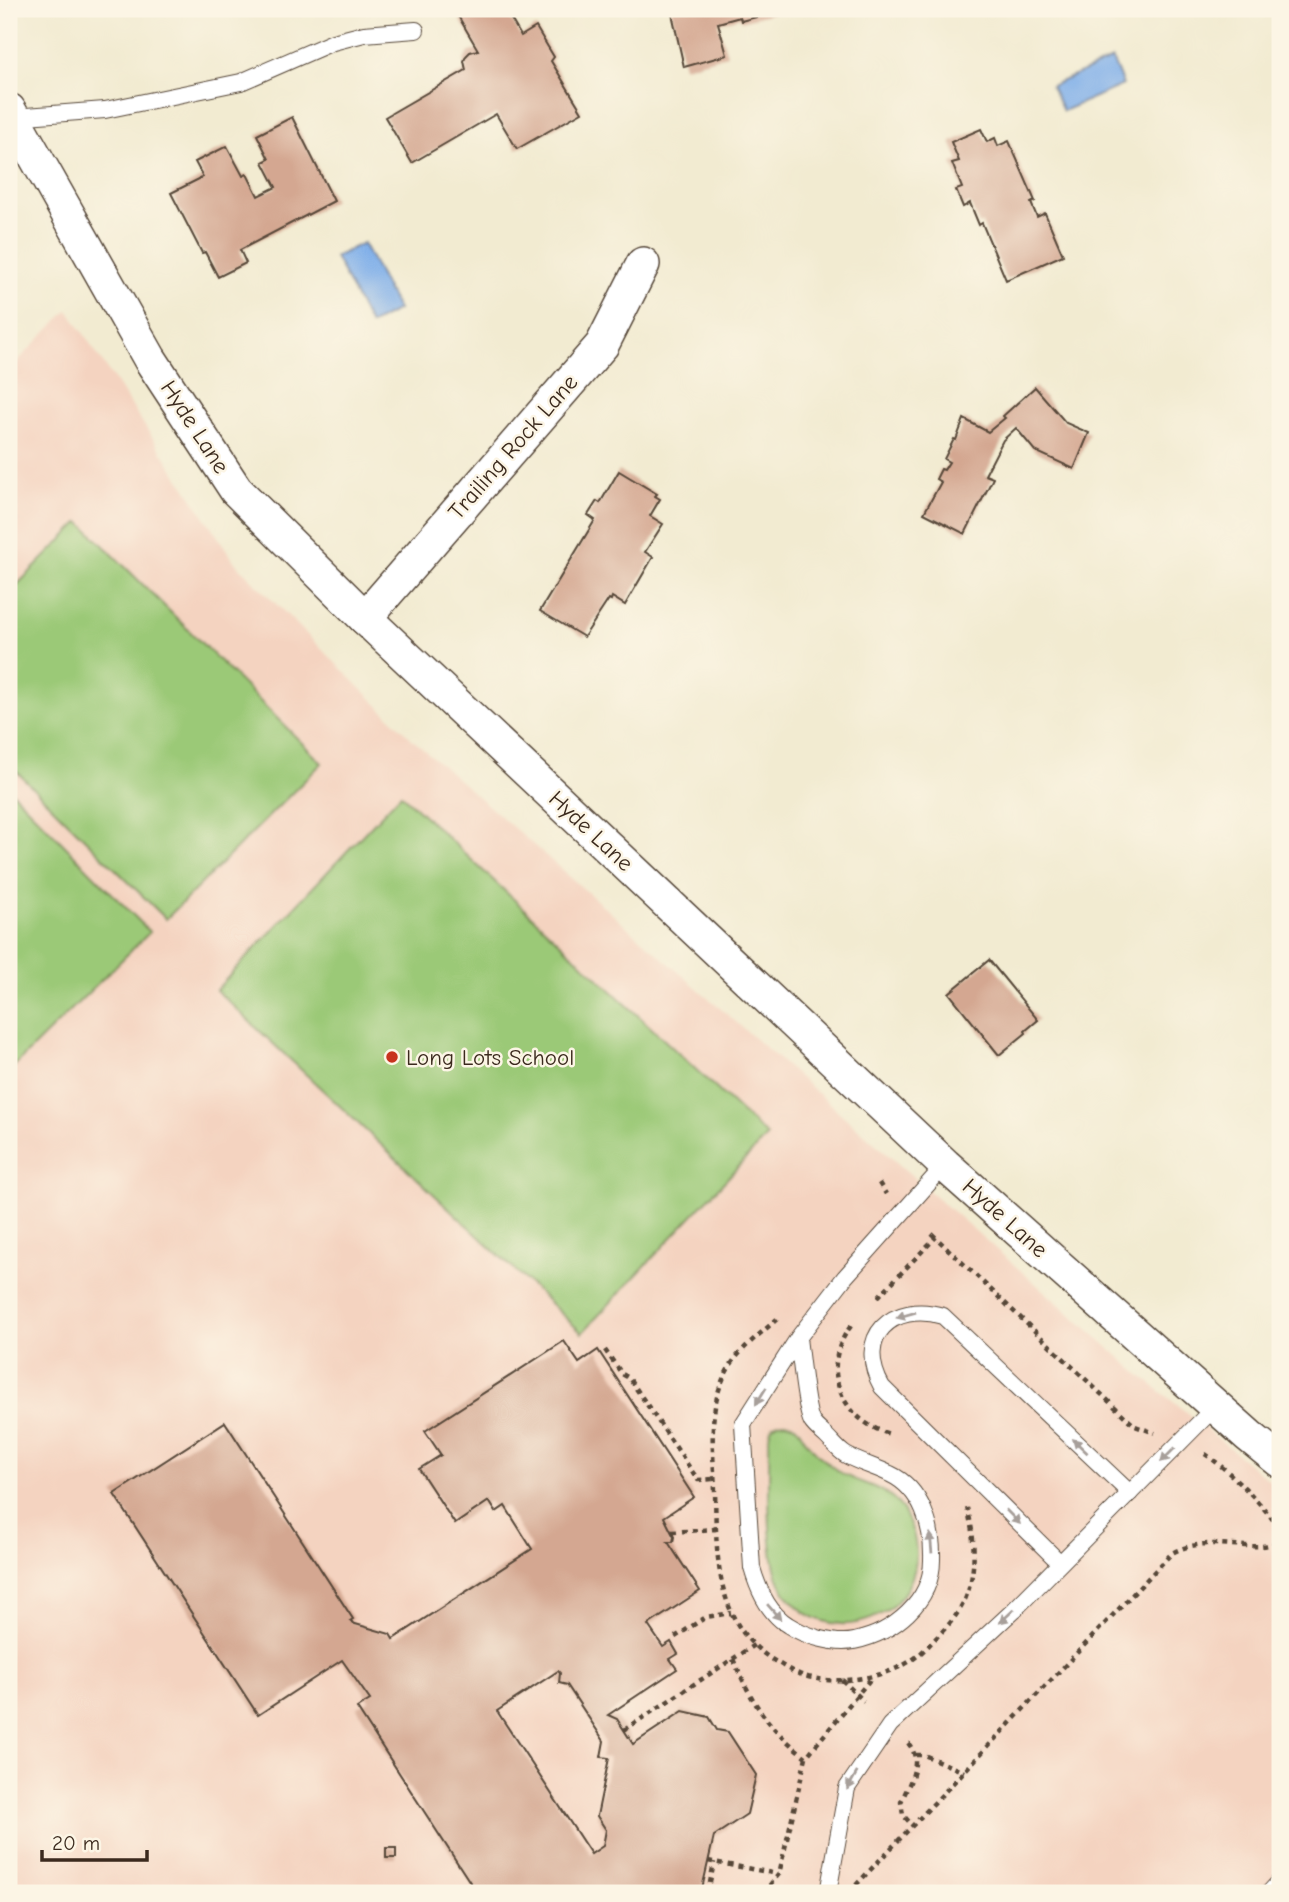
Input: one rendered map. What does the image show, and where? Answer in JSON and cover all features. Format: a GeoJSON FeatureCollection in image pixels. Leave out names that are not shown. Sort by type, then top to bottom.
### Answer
{"type":"FeatureCollection","features":[{"type":"Feature","properties":{"kind":"street","name":"Hyde Lane"},"geometry":{"type":"LineString","coordinates":[[11,114],[150,359],[236,490],[365,618],[945,1165],[1280,1461]]}},
{"type":"Feature","properties":{"kind":"street","name":"Trailing Rock Lane"},"geometry":{"type":"LineString","coordinates":[[365,618],[602,345],[643,264]]}},
{"type":"Feature","properties":{"kind":"lane"},"geometry":{"type":"LineString","coordinates":[[11,114],[105,110],[241,82],[333,42],[364,34],[416,30]]}},
{"type":"Feature","properties":{"kind":"lane"},"geometry":{"type":"LineString","coordinates":[[798,1338],[811,1421],[844,1454],[893,1475],[910,1489],[924,1510],[931,1533],[933,1562],[927,1587],[915,1607],[897,1623],[877,1634],[852,1642],[831,1641],[786,1625],[767,1603],[757,1586],[752,1568],[743,1424],[798,1338],[845,1277],[945,1165]]}},
{"type":"Feature","properties":{"kind":"lane"},"geometry":{"type":"LineString","coordinates":[[1060,1563],[881,1387],[872,1363],[873,1346],[881,1329],[892,1319],[908,1312],[925,1310],[943,1315],[1130,1493]]}},
{"type":"Feature","properties":{"kind":"lane"},"geometry":{"type":"LineString","coordinates":[[828,1893],[847,1788],[890,1725],[1014,1610],[1216,1406]]}},
{"type":"Feature","properties":{"kind":"lane"},"geometry":{"type":"LineString","coordinates":[[1269,1893],[1280,1881]]}},
{"type":"Feature","properties":{"kind":"path"},"geometry":{"type":"LineString","coordinates":[[932,1234],[1135,1426],[1196,1449],[1211,1459],[1259,1504],[1280,1531]]}},
{"type":"Feature","properties":{"kind":"path"},"geometry":{"type":"LineString","coordinates":[[605,1350],[622,1374],[629,1378],[698,1480],[714,1479]]}},
{"type":"Feature","properties":{"kind":"path"},"geometry":{"type":"LineString","coordinates":[[672,1532],[716,1529]]}},
{"type":"Feature","properties":{"kind":"path"},"geometry":{"type":"LineString","coordinates":[[852,1889],[1172,1553],[1196,1544],[1263,1546],[1280,1541]]}},
{"type":"Feature","properties":{"kind":"path"},"geometry":{"type":"LineString","coordinates":[[675,1637],[706,1617],[731,1613]]}},
{"type":"Feature","properties":{"kind":"path"},"geometry":{"type":"LineString","coordinates":[[624,1730],[754,1645]]}},
{"type":"Feature","properties":{"kind":"path"},"geometry":{"type":"LineString","coordinates":[[732,1658],[761,1714],[788,1743],[806,1757]]}},
{"type":"Feature","properties":{"kind":"path"},"geometry":{"type":"LineString","coordinates":[[763,1893],[779,1874],[806,1757],[874,1676]]}},
{"type":"Feature","properties":{"kind":"path"},"geometry":{"type":"LineString","coordinates":[[842,1680],[864,1701]]}},
{"type":"Feature","properties":{"kind":"path"},"geometry":{"type":"LineString","coordinates":[[903,1737],[916,1755],[916,1763],[901,1802],[903,1815],[913,1826]]}},
{"type":"Feature","properties":{"kind":"path"},"geometry":{"type":"LineString","coordinates":[[916,1755],[924,1755],[964,1772]]}},
{"type":"Feature","properties":{"kind":"path"},"geometry":{"type":"LineString","coordinates":[[708,1893],[711,1861],[779,1874]]}},
{"type":"Feature","properties":{"kind":"shaded area","name":"Long Lots School"},"geometry":{"type":"Polygon","coordinates":[[[68,310],[236,564],[413,740],[1139,1374],[1280,1489],[1280,1893],[9,1893],[9,370],[68,310]]]}},
{"type":"Feature","properties":{"kind":"green space"},"geometry":{"type":"Polygon","coordinates":[[[80,522],[322,763],[166,919],[9,764],[9,593],[80,522]]]}},
{"type":"Feature","properties":{"kind":"green space"},"geometry":{"type":"Polygon","coordinates":[[[9,789],[150,932],[9,1071],[9,789]]]}},
{"type":"Feature","properties":{"kind":"green space"},"geometry":{"type":"Polygon","coordinates":[[[401,794],[767,1136],[582,1333],[216,990],[401,794]]]}},
{"type":"Feature","properties":{"kind":"green space"},"geometry":{"type":"Polygon","coordinates":[[[784,1422],[795,1425],[828,1464],[889,1496],[908,1519],[913,1532],[916,1562],[908,1587],[892,1606],[871,1619],[847,1624],[822,1621],[799,1608],[781,1585],[770,1535],[769,1437],[773,1426],[784,1422]]]}},
{"type":"Feature","properties":{"kind":"water"},"geometry":{"type":"Polygon","coordinates":[[[1112,59],[1123,85],[1063,111],[1051,86],[1112,59]]]}},
{"type":"Feature","properties":{"kind":"water"},"geometry":{"type":"Polygon","coordinates":[[[363,243],[398,310],[370,325],[335,257],[363,243]]]}},
{"type":"Feature","properties":{"kind":"building"},"geometry":{"type":"Polygon","coordinates":[[[454,9],[505,9],[521,36],[536,27],[554,57],[551,61],[582,112],[517,149],[496,114],[412,163],[385,117],[466,70],[466,56],[478,50],[454,9]]]}},
{"type":"Feature","properties":{"kind":"building"},"geometry":{"type":"Polygon","coordinates":[[[671,9],[775,9],[776,12],[741,21],[740,17],[718,23],[727,55],[684,67],[671,9]]]}},
{"type":"Feature","properties":{"kind":"building"},"geometry":{"type":"Polygon","coordinates":[[[292,117],[334,201],[240,250],[246,263],[218,277],[205,252],[202,253],[171,193],[203,177],[195,162],[227,146],[243,176],[247,174],[258,196],[276,187],[263,162],[269,159],[257,135],[292,117]]]}},
{"type":"Feature","properties":{"kind":"building"},"geometry":{"type":"Polygon","coordinates":[[[981,129],[987,142],[995,138],[998,146],[1009,141],[1035,201],[1031,203],[1037,217],[1045,213],[1063,255],[1006,280],[982,223],[979,225],[970,203],[963,207],[956,190],[962,188],[952,163],[959,161],[951,142],[981,129]]]}},
{"type":"Feature","properties":{"kind":"building"},"geometry":{"type":"Polygon","coordinates":[[[1035,387],[1066,423],[1089,433],[1074,469],[1035,451],[1016,428],[1003,440],[985,475],[993,478],[965,534],[924,513],[941,482],[936,479],[941,469],[944,470],[949,462],[944,459],[954,439],[956,440],[964,419],[988,432],[1035,387]]]}},
{"type":"Feature","properties":{"kind":"building"},"geometry":{"type":"Polygon","coordinates":[[[619,471],[657,494],[655,496],[660,499],[650,516],[663,524],[645,552],[653,557],[625,605],[612,597],[609,599],[584,637],[540,611],[595,520],[588,515],[597,501],[600,503],[619,471]]]}},
{"type":"Feature","properties":{"kind":"building"},"geometry":{"type":"Polygon","coordinates":[[[989,960],[1038,1020],[999,1055],[949,993],[989,960]]]}},
{"type":"Feature","properties":{"kind":"building"},"geometry":{"type":"Polygon","coordinates":[[[564,1341],[579,1363],[598,1350],[694,1497],[664,1517],[674,1537],[673,1542],[668,1542],[700,1591],[648,1625],[663,1647],[671,1642],[678,1654],[670,1659],[677,1669],[608,1715],[617,1719],[633,1744],[683,1711],[709,1717],[717,1730],[728,1732],[756,1775],[747,1814],[714,1836],[701,1893],[477,1893],[357,1708],[370,1700],[342,1660],[258,1715],[114,1494],[225,1422],[353,1619],[350,1621],[390,1634],[393,1639],[532,1549],[505,1506],[496,1512],[489,1501],[455,1524],[419,1469],[441,1455],[425,1431],[564,1341]],[[558,1671],[497,1711],[591,1854],[603,1846],[606,1830],[597,1816],[609,1758],[601,1757],[604,1741],[567,1685],[559,1683],[558,1671]]]}},
{"type":"Feature","properties":{"kind":"building"},"geometry":{"type":"Polygon","coordinates":[[[386,1848],[396,1848],[396,1858],[386,1858],[386,1848]]]}},
{"type":"Feature","properties":{"kind":"place","name":"Long Lots School"},"geometry":{"type":"Point","coordinates":[392,1057]}}]}
